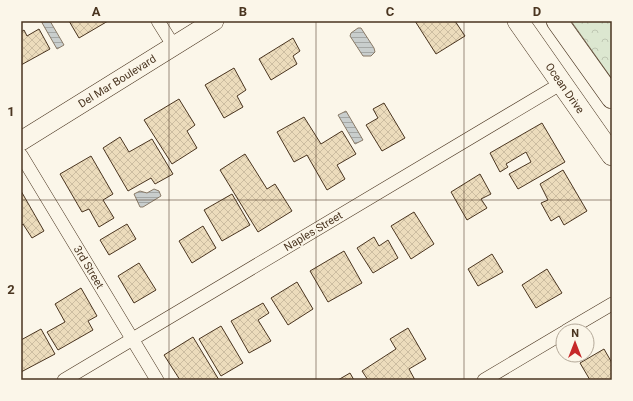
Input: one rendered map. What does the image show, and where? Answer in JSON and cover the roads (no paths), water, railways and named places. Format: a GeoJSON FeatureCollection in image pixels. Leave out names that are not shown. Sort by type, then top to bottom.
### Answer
{"type":"FeatureCollection","features":[{"type":"Feature","properties":{"kind":"main road","name":"Ocean Drive"},"geometry":{"type":"LineString","coordinates":[[518,21],[612,155]]}},
{"type":"Feature","properties":{"kind":"main road"},"geometry":{"type":"LineString","coordinates":[[556,21],[612,98]]}},
{"type":"Feature","properties":{"kind":"street"},"geometry":{"type":"LineString","coordinates":[[158,21],[172,45]]}},
{"type":"Feature","properties":{"kind":"street","name":"Del Mar Boulevard"},"geometry":{"type":"LineString","coordinates":[[21,141],[172,45],[214,21]]}},
{"type":"Feature","properties":{"kind":"street","name":"Naples Street"},"geometry":{"type":"LineString","coordinates":[[64,380],[562,83]]}},
{"type":"Feature","properties":{"kind":"street","name":"3rd Street"},"geometry":{"type":"LineString","coordinates":[[21,155],[157,380]]}},
{"type":"Feature","properties":{"kind":"street"},"geometry":{"type":"LineString","coordinates":[[580,323],[612,304]]}},
{"type":"Feature","properties":{"kind":"street"},"geometry":{"type":"LineString","coordinates":[[484,380],[555,338]]}}]}
